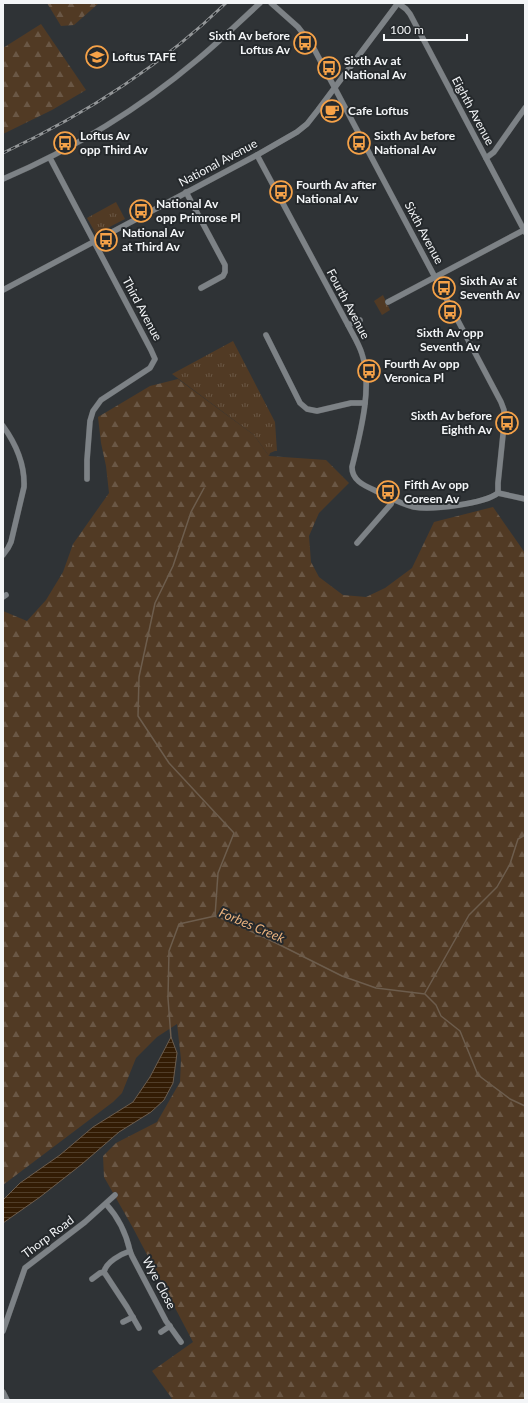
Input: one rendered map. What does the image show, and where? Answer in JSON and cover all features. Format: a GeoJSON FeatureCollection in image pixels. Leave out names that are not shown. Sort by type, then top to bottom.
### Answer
{"type":"FeatureCollection","features":[{"type":"Feature","properties":{"kind":"street"},"geometry":{"type":"LineString","coordinates":[[3,179],[50,158],[100,129],[160,89],[202,56],[260,3]]}},
{"type":"Feature","properties":{"kind":"street","name":"Sixth Avenue"},"geometry":{"type":"LineString","coordinates":[[271,3],[306,35],[498,395],[504,410],[498,493]]}},
{"type":"Feature","properties":{"kind":"street","name":"National Avenue"},"geometry":{"type":"LineString","coordinates":[[3,290],[292,135],[307,124],[398,3]]}},
{"type":"Feature","properties":{"kind":"street","name":"Eighth Avenue"},"geometry":{"type":"LineString","coordinates":[[398,3],[410,14],[525,231]]}},
{"type":"Feature","properties":{"kind":"street"},"geometry":{"type":"LineString","coordinates":[[486,158],[494,152],[525,108]]}},
{"type":"Feature","properties":{"kind":"street","name":"Fourth Avenue"},"geometry":{"type":"LineString","coordinates":[[257,155],[362,354],[366,377],[365,402],[363,426],[352,467],[353,475],[357,481],[393,499]]}},
{"type":"Feature","properties":{"kind":"street","name":"Third Avenue"},"geometry":{"type":"LineString","coordinates":[[50,158],[155,359],[150,368],[101,400],[93,411],[90,421],[86,465],[87,479]]}},
{"type":"Feature","properties":{"kind":"street"},"geometry":{"type":"LineString","coordinates":[[186,192],[225,265],[225,272],[222,276],[201,288]]}},
{"type":"Feature","properties":{"kind":"street"},"geometry":{"type":"LineString","coordinates":[[388,302],[525,231]]}},
{"type":"Feature","properties":{"kind":"street"},"geometry":{"type":"LineString","coordinates":[[348,325],[360,320]]}},
{"type":"Feature","properties":{"kind":"street"},"geometry":{"type":"LineString","coordinates":[[266,335],[298,399],[307,409],[317,411],[351,403],[365,402]]}},
{"type":"Feature","properties":{"kind":"street"},"geometry":{"type":"LineString","coordinates":[[3,426],[18,450],[25,479],[11,542],[3,554]]}},
{"type":"Feature","properties":{"kind":"street"},"geometry":{"type":"LineString","coordinates":[[357,543],[391,504],[393,499],[414,507],[426,508],[478,502],[498,493],[525,499]]}},
{"type":"Feature","properties":{"kind":"street","name":"Thorp Road"},"geometry":{"type":"LineString","coordinates":[[3,1331],[25,1268],[85,1222],[115,1195]]}},
{"type":"Feature","properties":{"kind":"street","name":"Wye Close"},"geometry":{"type":"LineString","coordinates":[[106,1204],[117,1216],[132,1256],[170,1326],[181,1342]]}},
{"type":"Feature","properties":{"kind":"street","name":"Wye Close"},"geometry":{"type":"LineString","coordinates":[[92,1279],[104,1272],[106,1267],[119,1256],[130,1251]]}},
{"type":"Feature","properties":{"kind":"street"},"geometry":{"type":"LineString","coordinates":[[104,1272],[139,1328]]}},
{"type":"Feature","properties":{"kind":"street"},"geometry":{"type":"LineString","coordinates":[[124,1322],[133,1317]]}},
{"type":"Feature","properties":{"kind":"street","name":"Wye Close"},"geometry":{"type":"LineString","coordinates":[[161,1332],[170,1326]]}},
{"type":"Feature","properties":{"kind":"street"},"geometry":{"type":"LineString","coordinates":[[3,1392],[7,1400]]}},
{"type":"Feature","properties":{"kind":"green space"},"geometry":{"type":"Polygon","coordinates":[[[47,3],[99,3],[74,25],[61,26],[47,3]]]}},
{"type":"Feature","properties":{"kind":"green space"},"geometry":{"type":"Polygon","coordinates":[[[41,24],[86,90],[52,110],[3,134],[3,48],[41,24]]]}},
{"type":"Feature","properties":{"kind":"green space"},"geometry":{"type":"Polygon","coordinates":[[[116,202],[125,219],[96,234],[87,218],[116,202]]]}},
{"type":"Feature","properties":{"kind":"green space"},"geometry":{"type":"Polygon","coordinates":[[[383,295],[390,310],[382,315],[374,301],[383,295]]]}},
{"type":"Feature","properties":{"kind":"green space"},"geometry":{"type":"Polygon","coordinates":[[[233,341],[275,422],[277,451],[270,453],[269,456],[254,435],[172,374],[233,341]]]}},
{"type":"Feature","properties":{"kind":"green space"},"geometry":{"type":"Polygon","coordinates":[[[178,379],[254,435],[269,456],[326,460],[349,483],[319,513],[309,536],[311,562],[319,577],[343,595],[366,597],[385,588],[412,568],[434,522],[493,507],[525,553],[525,1400],[173,1400],[152,1371],[193,1342],[133,1228],[104,1177],[103,1156],[116,1143],[157,1122],[180,1082],[181,1059],[177,1024],[157,1037],[136,1058],[122,1093],[113,1102],[3,1185],[3,611],[27,621],[46,600],[63,572],[73,544],[109,493],[98,417],[150,386],[178,379]]]}},
{"type":"Feature","properties":{"kind":"shaded area"},"geometry":{"type":"Polygon","coordinates":[[[171,1037],[177,1053],[173,1083],[164,1100],[151,1112],[119,1132],[82,1164],[40,1197],[3,1223],[3,1200],[20,1183],[60,1155],[93,1127],[133,1102],[150,1077],[171,1037]]]}},
{"type":"Feature","properties":{"kind":"waterway"},"geometry":{"type":"LineString","coordinates":[[204,488],[191,512],[173,566],[155,603],[139,677],[138,716],[169,763],[234,833],[218,873],[215,916]]}},
{"type":"Feature","properties":{"kind":"waterway"},"geometry":{"type":"LineString","coordinates":[[425,993],[469,915],[497,887],[510,864],[518,839],[525,835]]}},
{"type":"Feature","properties":{"kind":"waterway","name":"Forbes Creek"},"geometry":{"type":"LineString","coordinates":[[171,1038],[168,998],[169,951],[179,924],[215,916],[276,943],[342,976],[376,988],[425,994],[436,1005],[441,1016],[460,1031],[478,1075],[510,1099],[525,1106]]}},
{"type":"Feature","properties":{"kind":"railway"},"geometry":{"type":"LineString","coordinates":[[3,153],[63,122],[120,87],[175,48],[226,3]]}},
{"type":"Feature","properties":{"kind":"place","name":"Sixth Av before Loftus Av"},"geometry":{"type":"Point","coordinates":[305,43]}},
{"type":"Feature","properties":{"kind":"place","name":"Loftus TAFE"},"geometry":{"type":"Point","coordinates":[97,57]}},
{"type":"Feature","properties":{"kind":"place","name":"Sixth Av at National Av"},"geometry":{"type":"Point","coordinates":[329,68]}},
{"type":"Feature","properties":{"kind":"place","name":"Cafe Loftus"},"geometry":{"type":"Point","coordinates":[332,111]}},
{"type":"Feature","properties":{"kind":"place","name":"Loftus Av opp Third Av"},"geometry":{"type":"Point","coordinates":[65,143]}},
{"type":"Feature","properties":{"kind":"place","name":"Sixth Av before National Av"},"geometry":{"type":"Point","coordinates":[359,143]}},
{"type":"Feature","properties":{"kind":"place","name":"Fourth Av after National Av"},"geometry":{"type":"Point","coordinates":[281,192]}},
{"type":"Feature","properties":{"kind":"place","name":"National Av opp Primrose Pl"},"geometry":{"type":"Point","coordinates":[141,211]}},
{"type":"Feature","properties":{"kind":"place","name":"National Av at Third Av"},"geometry":{"type":"Point","coordinates":[106,240]}},
{"type":"Feature","properties":{"kind":"place","name":"Sixth Av at Seventh Av"},"geometry":{"type":"Point","coordinates":[444,288]}},
{"type":"Feature","properties":{"kind":"place","name":"Sixth Av opp Seventh Av"},"geometry":{"type":"Point","coordinates":[450,312]}},
{"type":"Feature","properties":{"kind":"place","name":"Fourth Av opp Veronica Pl"},"geometry":{"type":"Point","coordinates":[369,371]}},
{"type":"Feature","properties":{"kind":"place","name":"Sixth Av before Eighth Av"},"geometry":{"type":"Point","coordinates":[507,423]}},
{"type":"Feature","properties":{"kind":"place","name":"Fifth Av opp Coreen Av"},"geometry":{"type":"Point","coordinates":[388,492]}}]}
